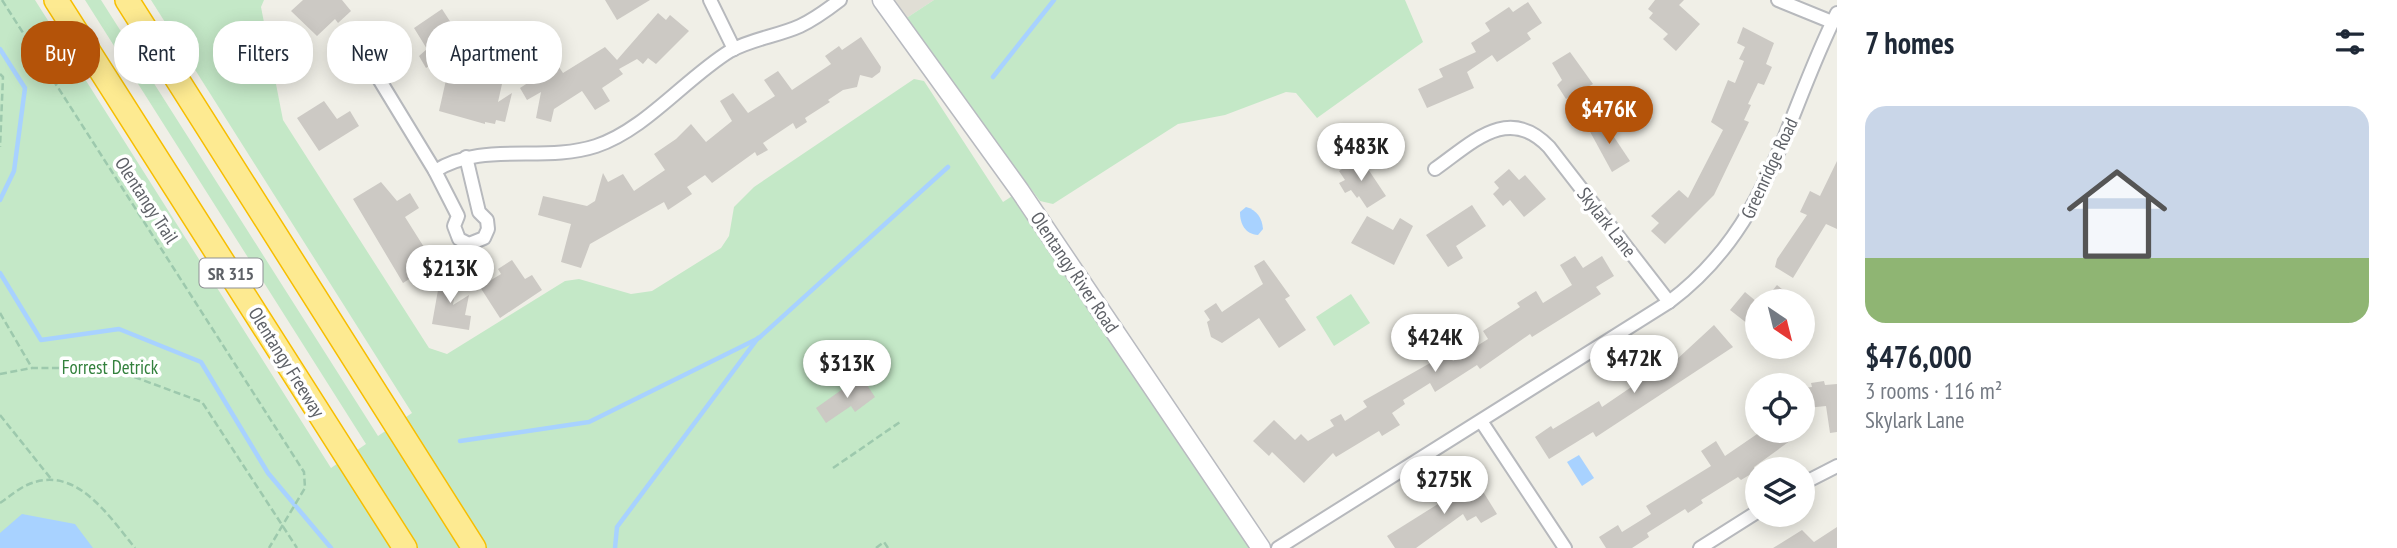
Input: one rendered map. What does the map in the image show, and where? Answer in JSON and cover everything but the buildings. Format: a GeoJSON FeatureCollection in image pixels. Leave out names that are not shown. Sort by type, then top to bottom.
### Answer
{"type":"FeatureCollection","features":[{"type":"Feature","properties":{"kind":"highway","name":"Olentangy Freeway"},"geometry":{"type":"LineString","coordinates":[[56,0],[405,548]]}},
{"type":"Feature","properties":{"kind":"highway","name":"SR 315"},"geometry":{"type":"LineString","coordinates":[[127,0],[474,548]]}},
{"type":"Feature","properties":{"kind":"main road","name":"Olentangy River Road"},"geometry":{"type":"LineString","coordinates":[[882,0],[1020,191],[1261,548]]}},
{"type":"Feature","properties":{"kind":"street"},"geometry":{"type":"LineString","coordinates":[[710,0],[734,49]]}},
{"type":"Feature","properties":{"kind":"street"},"geometry":{"type":"LineString","coordinates":[[435,171],[466,157],[547,156],[596,146],[633,125],[706,67],[734,49],[800,26],[840,0]]}},
{"type":"Feature","properties":{"kind":"street"},"geometry":{"type":"LineString","coordinates":[[1778,0],[1835,18]]}},
{"type":"Feature","properties":{"kind":"street","name":"Greenridge Road"},"geometry":{"type":"LineString","coordinates":[[1278,548],[1669,302],[1708,270],[1743,225],[1765,186],[1835,18]]}},
{"type":"Feature","properties":{"kind":"street"},"geometry":{"type":"LineString","coordinates":[[382,84],[435,171],[458,216],[454,226],[459,239],[469,244],[478,243],[488,229],[487,220],[478,212],[466,157]]}},
{"type":"Feature","properties":{"kind":"street","name":"Skylark Lane"},"geometry":{"type":"LineString","coordinates":[[1435,169],[1493,130],[1506,127],[1530,131],[1549,147],[1669,302]]}},
{"type":"Feature","properties":{"kind":"street"},"geometry":{"type":"LineString","coordinates":[[1481,421],[1565,548]]}},
{"type":"Feature","properties":{"kind":"street"},"geometry":{"type":"LineString","coordinates":[[1815,477],[1837,466]]}},
{"type":"Feature","properties":{"kind":"street"},"geometry":{"type":"LineString","coordinates":[[1700,548],[1745,520]]}},
{"type":"Feature","properties":{"kind":"path","name":"Olentangy Trail"},"geometry":{"type":"LineString","coordinates":[[2,0],[304,472],[305,488],[283,526]]}},
{"type":"Feature","properties":{"kind":"path"},"geometry":{"type":"LineString","coordinates":[[0,74],[3,77],[0,147]]}},
{"type":"Feature","properties":{"kind":"path"},"geometry":{"type":"LineString","coordinates":[[0,313],[32,368]]}},
{"type":"Feature","properties":{"kind":"path"},"geometry":{"type":"LineString","coordinates":[[0,374],[32,368],[110,368],[202,402],[297,548]]}},
{"type":"Feature","properties":{"kind":"path"},"geometry":{"type":"LineString","coordinates":[[0,415],[52,480]]}},
{"type":"Feature","properties":{"kind":"path"},"geometry":{"type":"LineString","coordinates":[[833,468],[900,422]]}},
{"type":"Feature","properties":{"kind":"path"},"geometry":{"type":"LineString","coordinates":[[0,503],[27,485],[52,480],[82,489],[135,548]]}},
{"type":"Feature","properties":{"kind":"path"},"geometry":{"type":"LineString","coordinates":[[269,548],[283,526]]}},
{"type":"Feature","properties":{"kind":"path"},"geometry":{"type":"LineString","coordinates":[[876,548],[884,542],[888,548]]}},
{"type":"Feature","properties":{"kind":"shaded area"},"geometry":{"type":"Polygon","coordinates":[[[891,0],[934,0],[905,19],[891,0]]]}},
{"type":"Feature","properties":{"kind":"green space","name":"Forrest Detrick"},"geometry":{"type":"Polygon","coordinates":[[[0,0],[35,0],[48,21],[21,21],[21,84],[88,84],[331,468],[366,444],[138,84],[154,84],[378,436],[412,413],[199,76],[199,21],[164,21],[151,0],[264,0],[261,7],[264,21],[213,21],[213,84],[276,84],[283,120],[429,348],[447,354],[565,281],[579,279],[631,294],[652,291],[721,248],[729,236],[734,207],[754,187],[914,79],[924,81],[1003,202],[1020,191],[1261,548],[0,548],[0,0]]]}},
{"type":"Feature","properties":{"kind":"green space"},"geometry":{"type":"Polygon","coordinates":[[[85,0],[101,0],[114,21],[114,46],[85,0]]]}},
{"type":"Feature","properties":{"kind":"green space"},"geometry":{"type":"Polygon","coordinates":[[[934,0],[1405,0],[1423,42],[1317,118],[1296,93],[1286,92],[1225,115],[1178,124],[1053,204],[1040,201],[905,19],[934,0]]]}},
{"type":"Feature","properties":{"kind":"green space"},"geometry":{"type":"Polygon","coordinates":[[[1351,294],[1370,323],[1334,346],[1316,317],[1351,294]]]}},
{"type":"Feature","properties":{"kind":"water"},"geometry":{"type":"Polygon","coordinates":[[[1246,207],[1256,212],[1260,218],[1263,229],[1258,235],[1250,233],[1242,224],[1240,212],[1246,207]]]}},
{"type":"Feature","properties":{"kind":"water"},"geometry":{"type":"Polygon","coordinates":[[[1579,455],[1594,478],[1582,486],[1567,462],[1579,455]]]}},
{"type":"Feature","properties":{"kind":"water"},"geometry":{"type":"Polygon","coordinates":[[[22,514],[75,524],[93,548],[0,548],[0,533],[22,514]]]}},
{"type":"Feature","properties":{"kind":"waterway"},"geometry":{"type":"LineString","coordinates":[[993,77],[1054,0]]}},
{"type":"Feature","properties":{"kind":"waterway"},"geometry":{"type":"LineString","coordinates":[[0,49],[25,88],[14,171],[0,200]]}},
{"type":"Feature","properties":{"kind":"waterway"},"geometry":{"type":"LineString","coordinates":[[460,441],[589,422],[759,338],[948,167]]}},
{"type":"Feature","properties":{"kind":"waterway"},"geometry":{"type":"LineString","coordinates":[[0,273],[41,340],[119,329],[201,362],[268,473],[331,548]]}},
{"type":"Feature","properties":{"kind":"waterway"},"geometry":{"type":"LineString","coordinates":[[615,548],[617,527],[758,338]]}}]}
